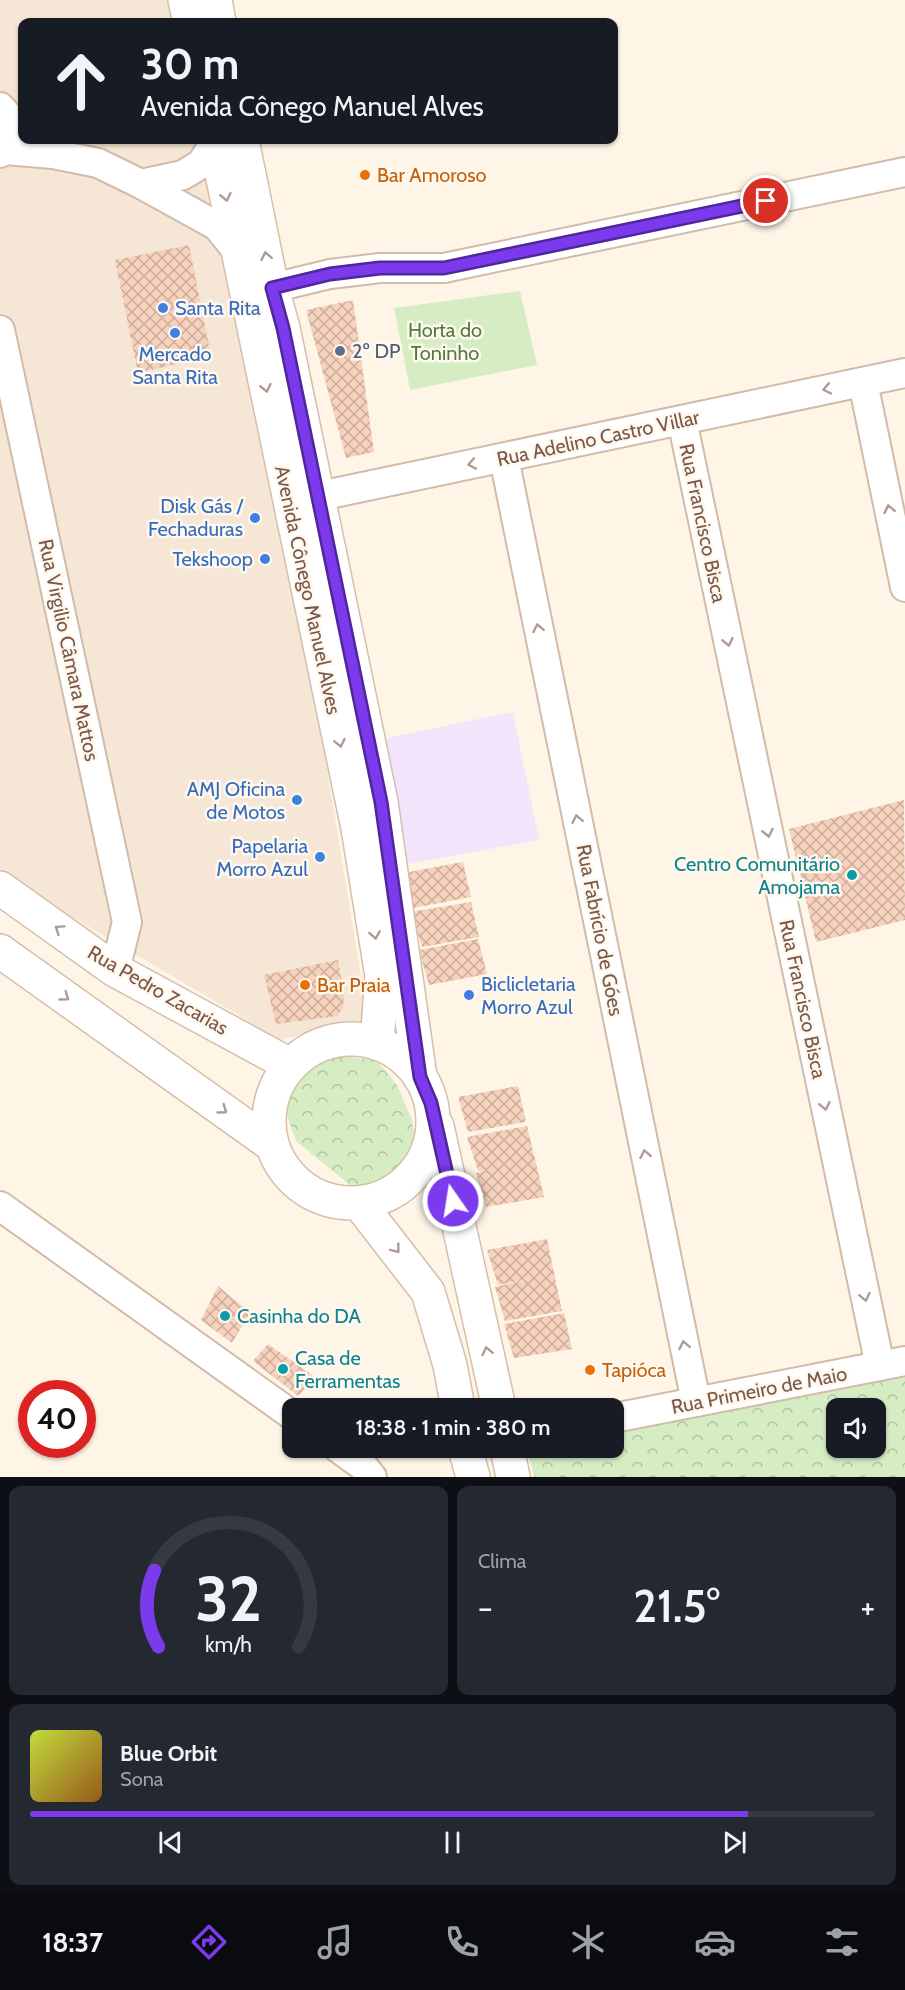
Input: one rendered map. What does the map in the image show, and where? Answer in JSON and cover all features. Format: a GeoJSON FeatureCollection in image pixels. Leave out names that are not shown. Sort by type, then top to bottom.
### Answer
{"type":"FeatureCollection","features":[{"type":"Feature","properties":{"kind":"street"},"geometry":{"type":"LineString","coordinates":[[185,0],[189,18]]}},
{"type":"Feature","properties":{"kind":"street"},"geometry":{"type":"LineString","coordinates":[[214,0],[218,18]]}},
{"type":"Feature","properties":{"kind":"street"},"geometry":{"type":"LineString","coordinates":[[30,144],[53,154],[98,164],[141,184],[217,226],[238,252]]}},
{"type":"Feature","properties":{"kind":"street"},"geometry":{"type":"LineString","coordinates":[[141,184],[183,175],[201,164],[220,144]]}},
{"type":"Feature","properties":{"kind":"street","name":"Avenida Cônego Manuel Alves"},"geometry":{"type":"LineString","coordinates":[[224,144],[238,252],[381,802],[426,1090],[497,1398]]}},
{"type":"Feature","properties":{"kind":"street","name":"Avenida Cônego Manuel Alves"},"geometry":{"type":"LineString","coordinates":[[225,144],[283,328],[304,499],[382,976],[377,1042]]}},
{"type":"Feature","properties":{"kind":"street"},"geometry":{"type":"LineString","coordinates":[[272,288],[330,274],[360,270],[444,268],[905,172]]}},
{"type":"Feature","properties":{"kind":"street","name":"Rua Virgilio Câmara Mattos"},"geometry":{"type":"LineString","coordinates":[[0,330],[127,922],[115,970]]}},
{"type":"Feature","properties":{"kind":"street","name":"Rua Adelino Castro Villar"},"geometry":{"type":"LineString","coordinates":[[304,499],[905,373]]}},
{"type":"Feature","properties":{"kind":"street"},"geometry":{"type":"LineString","coordinates":[[863,382],[905,587]]}},
{"type":"Feature","properties":{"kind":"street","name":"Rua Francisco Bisca"},"geometry":{"type":"LineString","coordinates":[[682,420],[892,1364]]}},
{"type":"Feature","properties":{"kind":"street","name":"Rua Fabrício de Góes"},"geometry":{"type":"LineString","coordinates":[[504,458],[696,1402]]}},
{"type":"Feature","properties":{"kind":"street","name":"Rua Pedro Zacarias"},"geometry":{"type":"LineString","coordinates":[[0,888],[115,970],[290,1065]]}},
{"type":"Feature","properties":{"kind":"street"},"geometry":{"type":"LineString","coordinates":[[0,951],[272,1145]]}},
{"type":"Feature","properties":{"kind":"street"},"geometry":{"type":"LineString","coordinates":[[353,1038],[377,1042],[402,1056],[426,1090],[433,1131],[426,1158],[409,1180],[386,1196],[359,1203],[331,1201],[305,1190],[285,1170],[272,1145],[268,1117],[274,1089],[290,1065],[308,1050],[330,1041],[353,1038]]}},
{"type":"Feature","properties":{"kind":"street"},"geometry":{"type":"LineString","coordinates":[[359,1203],[428,1292],[450,1365],[456,1398]]}},
{"type":"Feature","properties":{"kind":"street"},"geometry":{"type":"LineString","coordinates":[[0,1206],[282,1408]]}},
{"type":"Feature","properties":{"kind":"street","name":"Rua Primeiro de Maio"},"geometry":{"type":"LineString","coordinates":[[624,1416],[892,1364]]}},
{"type":"Feature","properties":{"kind":"street"},"geometry":{"type":"LineString","coordinates":[[450,1365],[455,1369],[465,1398]]}},
{"type":"Feature","properties":{"kind":"street"},"geometry":{"type":"LineString","coordinates":[[352,1458],[363,1466],[372,1477]]}},
{"type":"Feature","properties":{"kind":"street"},"geometry":{"type":"LineString","coordinates":[[467,1458],[472,1477]]}},
{"type":"Feature","properties":{"kind":"street"},"geometry":{"type":"LineString","coordinates":[[509,1458],[513,1477]]}},
{"type":"Feature","properties":{"kind":"shaded area"},"geometry":{"type":"Polygon","coordinates":[[[0,0],[201,0],[204,18],[18,18],[18,144],[225,144],[368,1019],[280,1040],[0,874],[0,0]]]}},
{"type":"Feature","properties":{"kind":"shaded area"},"geometry":{"type":"Polygon","coordinates":[[[513,712],[539,840],[408,864],[382,739],[513,712]]]}},
{"type":"Feature","properties":{"kind":"green space","name":"Horta do Toninho"},"geometry":{"type":"Polygon","coordinates":[[[520,291],[537,365],[410,390],[394,308],[520,291]]]}},
{"type":"Feature","properties":{"kind":"green space"},"geometry":{"type":"Polygon","coordinates":[[[336,1055],[377,1061],[397,1085],[412,1120],[416,1144],[402,1172],[382,1188],[350,1185],[296,1141],[286,1112],[293,1085],[306,1064],[336,1055]]]}},
{"type":"Feature","properties":{"kind":"green space"},"geometry":{"type":"Polygon","coordinates":[[[905,1366],[905,1477],[534,1477],[529,1458],[624,1458],[624,1421],[905,1366]]]}},
{"type":"Feature","properties":{"kind":"building","name":"Santa Rita"},"geometry":{"type":"Polygon","coordinates":[[[189,245],[211,356],[138,373],[115,260],[189,245]]]}},
{"type":"Feature","properties":{"kind":"building"},"geometry":{"type":"Polygon","coordinates":[[[353,300],[374,452],[346,458],[306,310],[353,300]]]}},
{"type":"Feature","properties":{"kind":"building","name":"Centro Comunitário Amojama"},"geometry":{"type":"Polygon","coordinates":[[[904,800],[905,920],[816,942],[789,829],[904,800]]]}},
{"type":"Feature","properties":{"kind":"building"},"geometry":{"type":"Polygon","coordinates":[[[463,862],[471,897],[413,908],[403,873],[463,862]]]}},
{"type":"Feature","properties":{"kind":"building"},"geometry":{"type":"Polygon","coordinates":[[[471,902],[479,937],[422,947],[411,912],[471,902]]]}},
{"type":"Feature","properties":{"kind":"building"},"geometry":{"type":"Polygon","coordinates":[[[478,939],[487,974],[429,985],[419,950],[478,939]]]}},
{"type":"Feature","properties":{"kind":"building","name":"Bar Praia"},"geometry":{"type":"Polygon","coordinates":[[[338,960],[344,995],[343,1008],[337,1016],[276,1024],[264,975],[338,960]]]}},
{"type":"Feature","properties":{"kind":"building"},"geometry":{"type":"Polygon","coordinates":[[[518,1086],[526,1122],[468,1132],[458,1097],[518,1086]]]}},
{"type":"Feature","properties":{"kind":"building"},"geometry":{"type":"Polygon","coordinates":[[[527,1126],[544,1197],[486,1207],[476,1173],[487,1170],[478,1171],[467,1137],[527,1126]]]}},
{"type":"Feature","properties":{"kind":"building"},"geometry":{"type":"Polygon","coordinates":[[[547,1239],[562,1311],[505,1321],[495,1287],[528,1279],[498,1285],[487,1250],[547,1239]]]}},
{"type":"Feature","properties":{"kind":"building","name":"Casinha do DA"},"geometry":{"type":"Polygon","coordinates":[[[218,1286],[250,1313],[232,1343],[201,1320],[218,1286]]]}},
{"type":"Feature","properties":{"kind":"building"},"geometry":{"type":"Polygon","coordinates":[[[564,1313],[572,1349],[514,1358],[504,1324],[564,1313]]]}},
{"type":"Feature","properties":{"kind":"building","name":"Casa de Ferramentas"},"geometry":{"type":"Polygon","coordinates":[[[268,1344],[315,1377],[298,1396],[253,1361],[268,1344]]]}},
{"type":"Feature","properties":{"kind":"place","name":"Bar Amoroso"},"geometry":{"type":"Point","coordinates":[365,175]}},
{"type":"Feature","properties":{"kind":"place","name":"Santa Rita"},"geometry":{"type":"Point","coordinates":[163,308]}},
{"type":"Feature","properties":{"kind":"place","name":"Mercado Santa Rita"},"geometry":{"type":"Point","coordinates":[175,333]}},
{"type":"Feature","properties":{"kind":"place","name":"2º DP"},"geometry":{"type":"Point","coordinates":[340,351]}},
{"type":"Feature","properties":{"kind":"place","name":"Disk Gás / Fechaduras"},"geometry":{"type":"Point","coordinates":[255,518]}},
{"type":"Feature","properties":{"kind":"place","name":"Tekshoop"},"geometry":{"type":"Point","coordinates":[265,559]}},
{"type":"Feature","properties":{"kind":"place","name":"AMJ Oficina de Motos"},"geometry":{"type":"Point","coordinates":[297,800]}},
{"type":"Feature","properties":{"kind":"place","name":"Papelaria Morro Azul"},"geometry":{"type":"Point","coordinates":[320,857]}},
{"type":"Feature","properties":{"kind":"place","name":"Centro Comunitário Amojama"},"geometry":{"type":"Point","coordinates":[852,875]}},
{"type":"Feature","properties":{"kind":"place","name":"Bar Praia"},"geometry":{"type":"Point","coordinates":[305,985]}},
{"type":"Feature","properties":{"kind":"place","name":"Biclicletaria Morro Azul"},"geometry":{"type":"Point","coordinates":[469,995]}},
{"type":"Feature","properties":{"kind":"place","name":"Casinha do DA"},"geometry":{"type":"Point","coordinates":[225,1316]}},
{"type":"Feature","properties":{"kind":"place","name":"Casa de Ferramentas"},"geometry":{"type":"Point","coordinates":[283,1369]}},
{"type":"Feature","properties":{"kind":"place","name":"Tapióca"},"geometry":{"type":"Point","coordinates":[590,1370]}},
{"type":"Feature","properties":{"kind":"route"},"geometry":{"type":"LineString","coordinates":[[453,1201],[431,1103],[420,1077],[381,802],[283,328],[272,288],[330,274],[380,268],[444,268],[766,201]]}}]}
